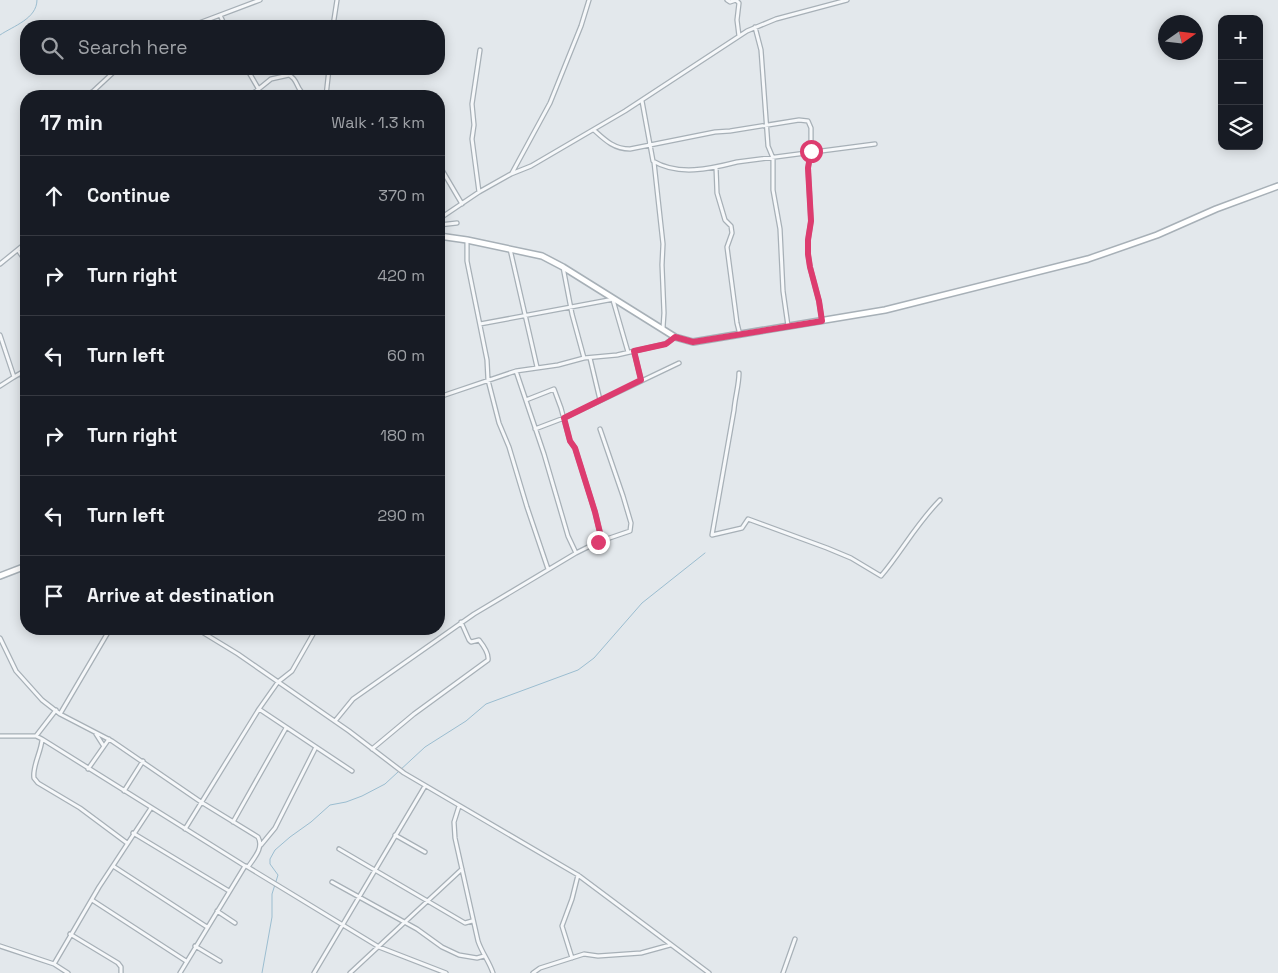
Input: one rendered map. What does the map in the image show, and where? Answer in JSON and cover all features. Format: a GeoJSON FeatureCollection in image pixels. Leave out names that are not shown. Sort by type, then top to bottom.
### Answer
{"type":"FeatureCollection","features":[{"type":"Feature","properties":{"kind":"street"},"geometry":{"type":"LineString","coordinates":[[207,20],[260,0]]}},
{"type":"Feature","properties":{"kind":"street"},"geometry":{"type":"LineString","coordinates":[[334,20],[337,0]]}},
{"type":"Feature","properties":{"kind":"street"},"geometry":{"type":"LineString","coordinates":[[512,174],[550,103],[581,26],[589,0]]}},
{"type":"Feature","properties":{"kind":"street"},"geometry":{"type":"LineString","coordinates":[[726,0],[730,2],[736,0],[738,3],[737,20],[739,36]]}},
{"type":"Feature","properties":{"kind":"street"},"geometry":{"type":"LineString","coordinates":[[445,215],[479,192],[531,166],[642,101],[755,27],[776,19],[847,0]]}},
{"type":"Feature","properties":{"kind":"street"},"geometry":{"type":"LineString","coordinates":[[220,15],[222,20]]}},
{"type":"Feature","properties":{"kind":"street"},"geometry":{"type":"LineString","coordinates":[[755,27],[761,50],[768,146],[773,158],[773,190],[780,229],[782,291],[789,327]]}},
{"type":"Feature","properties":{"kind":"street"},"geometry":{"type":"LineString","coordinates":[[479,192],[472,139],[474,125],[472,104],[480,50]]}},
{"type":"Feature","properties":{"kind":"street"},"geometry":{"type":"LineString","coordinates":[[94,90],[110,75]]}},
{"type":"Feature","properties":{"kind":"street"},"geometry":{"type":"LineString","coordinates":[[250,75],[258,88],[271,79],[289,75],[294,79],[299,90]]}},
{"type":"Feature","properties":{"kind":"street"},"geometry":{"type":"LineString","coordinates":[[327,90],[328,75]]}},
{"type":"Feature","properties":{"kind":"street"},"geometry":{"type":"LineString","coordinates":[[642,101],[654,161],[663,244],[663,328]]}},
{"type":"Feature","properties":{"kind":"street"},"geometry":{"type":"LineString","coordinates":[[594,130],[610,144],[630,149],[766,125],[799,120],[808,121],[811,128],[811,151],[808,168],[811,221],[808,254],[822,321]]}},
{"type":"Feature","properties":{"kind":"street"},"geometry":{"type":"LineString","coordinates":[[654,161],[664,168],[678,170],[716,167],[811,151],[875,144]]}},
{"type":"Feature","properties":{"kind":"street"},"geometry":{"type":"LineString","coordinates":[[716,167],[718,193],[725,220],[731,226],[732,234],[727,247],[737,323],[741,335]]}},
{"type":"Feature","properties":{"kind":"street"},"geometry":{"type":"LineString","coordinates":[[445,175],[462,204]]}},
{"type":"Feature","properties":{"kind":"street"},"geometry":{"type":"LineString","coordinates":[[445,237],[542,256],[563,267],[675,337],[693,342],[885,310],[1088,259],[1157,235],[1278,186]]}},
{"type":"Feature","properties":{"kind":"street"},"geometry":{"type":"LineString","coordinates":[[445,224],[457,223]]}},
{"type":"Feature","properties":{"kind":"street"},"geometry":{"type":"LineString","coordinates":[[467,240],[467,261],[487,360],[488,380],[499,423],[509,447],[548,569]]}},
{"type":"Feature","properties":{"kind":"street"},"geometry":{"type":"LineString","coordinates":[[510,249],[537,367]]}},
{"type":"Feature","properties":{"kind":"street"},"geometry":{"type":"LineString","coordinates":[[0,264],[18,250],[20,253]]}},
{"type":"Feature","properties":{"kind":"street"},"geometry":{"type":"LineString","coordinates":[[563,267],[570,307],[584,358]]}},
{"type":"Feature","properties":{"kind":"street"},"geometry":{"type":"LineString","coordinates":[[480,324],[614,299]]}},
{"type":"Feature","properties":{"kind":"street"},"geometry":{"type":"LineString","coordinates":[[614,299],[628,352]]}},
{"type":"Feature","properties":{"kind":"street"},"geometry":{"type":"LineString","coordinates":[[0,335],[14,377]]}},
{"type":"Feature","properties":{"kind":"street"},"geometry":{"type":"LineString","coordinates":[[445,394],[516,371],[558,365],[584,358],[618,355],[666,344],[675,337]]}},
{"type":"Feature","properties":{"kind":"street"},"geometry":{"type":"LineString","coordinates":[[634,351],[641,380]]}},
{"type":"Feature","properties":{"kind":"street"},"geometry":{"type":"LineString","coordinates":[[590,358],[600,400]]}},
{"type":"Feature","properties":{"kind":"street"},"geometry":{"type":"LineString","coordinates":[[535,429],[564,418],[679,363]]}},
{"type":"Feature","properties":{"kind":"street"},"geometry":{"type":"LineString","coordinates":[[516,371],[568,536],[576,553]]}},
{"type":"Feature","properties":{"kind":"street"},"geometry":{"type":"LineString","coordinates":[[739,373],[712,535],[742,528],[748,519],[835,551],[881,576],[900,553],[910,535],[940,500]]}},
{"type":"Feature","properties":{"kind":"street"},"geometry":{"type":"LineString","coordinates":[[0,386],[20,374]]}},
{"type":"Feature","properties":{"kind":"street"},"geometry":{"type":"LineString","coordinates":[[526,400],[554,389],[570,441],[575,448],[602,541]]}},
{"type":"Feature","properties":{"kind":"street"},"geometry":{"type":"LineString","coordinates":[[445,633],[576,553],[602,541],[629,532],[631,529],[623,496],[600,429]]}},
{"type":"Feature","properties":{"kind":"street"},"geometry":{"type":"LineString","coordinates":[[0,576],[20,568]]}},
{"type":"Feature","properties":{"kind":"street"},"geometry":{"type":"LineString","coordinates":[[372,749],[414,714],[452,687],[477,666],[488,660],[489,657],[482,644],[479,640],[471,642],[469,640],[461,622]]}},
{"type":"Feature","properties":{"kind":"street"},"geometry":{"type":"LineString","coordinates":[[60,714],[106,635]]}},
{"type":"Feature","properties":{"kind":"street"},"geometry":{"type":"LineString","coordinates":[[207,635],[238,654],[335,721],[404,773],[578,875],[709,973]]}},
{"type":"Feature","properties":{"kind":"street"},"geometry":{"type":"LineString","coordinates":[[185,829],[259,709],[278,682],[292,671],[313,635]]}},
{"type":"Feature","properties":{"kind":"street"},"geometry":{"type":"LineString","coordinates":[[335,721],[353,699],[443,635]]}},
{"type":"Feature","properties":{"kind":"street"},"geometry":{"type":"LineString","coordinates":[[0,638],[16,671],[38,695],[60,714],[109,739],[201,802],[258,837],[261,844]]}},
{"type":"Feature","properties":{"kind":"street"},"geometry":{"type":"LineString","coordinates":[[259,709],[352,771]]}},
{"type":"Feature","properties":{"kind":"street"},"geometry":{"type":"LineString","coordinates":[[36,736],[56,710]]}},
{"type":"Feature","properties":{"kind":"street"},"geometry":{"type":"LineString","coordinates":[[233,822],[286,728]]}},
{"type":"Feature","properties":{"kind":"street"},"geometry":{"type":"LineString","coordinates":[[92,731],[99,737],[104,746]]}},
{"type":"Feature","properties":{"kind":"street"},"geometry":{"type":"LineString","coordinates":[[0,736],[36,736],[42,739],[379,947],[446,973]]}},
{"type":"Feature","properties":{"kind":"street"},"geometry":{"type":"LineString","coordinates":[[42,739],[42,747],[34,771],[34,778],[38,783],[80,808],[127,843]]}},
{"type":"Feature","properties":{"kind":"street"},"geometry":{"type":"LineString","coordinates":[[88,769],[109,739]]}},
{"type":"Feature","properties":{"kind":"street"},"geometry":{"type":"LineString","coordinates":[[180,973],[246,866],[275,828],[316,746]]}},
{"type":"Feature","properties":{"kind":"street"},"geometry":{"type":"LineString","coordinates":[[124,791],[143,761]]}},
{"type":"Feature","properties":{"kind":"street"},"geometry":{"type":"LineString","coordinates":[[314,973],[425,786]]}},
{"type":"Feature","properties":{"kind":"street"},"geometry":{"type":"LineString","coordinates":[[459,806],[455,816],[454,830],[472,921],[484,956],[489,962],[493,973]]}},
{"type":"Feature","properties":{"kind":"street"},"geometry":{"type":"LineString","coordinates":[[54,964],[70,934],[133,833],[151,808]]}},
{"type":"Feature","properties":{"kind":"street"},"geometry":{"type":"LineString","coordinates":[[133,833],[229,892]]}},
{"type":"Feature","properties":{"kind":"street"},"geometry":{"type":"LineString","coordinates":[[396,835],[425,852]]}},
{"type":"Feature","properties":{"kind":"street"},"geometry":{"type":"LineString","coordinates":[[339,849],[464,923],[472,921]]}},
{"type":"Feature","properties":{"kind":"street"},"geometry":{"type":"LineString","coordinates":[[113,866],[207,927]]}},
{"type":"Feature","properties":{"kind":"street"},"geometry":{"type":"LineString","coordinates":[[350,973],[462,869]]}},
{"type":"Feature","properties":{"kind":"street"},"geometry":{"type":"LineString","coordinates":[[572,958],[562,926],[578,875]]}},
{"type":"Feature","properties":{"kind":"street"},"geometry":{"type":"LineString","coordinates":[[332,882],[417,929],[442,947],[459,954],[477,958],[484,956]]}},
{"type":"Feature","properties":{"kind":"street"},"geometry":{"type":"LineString","coordinates":[[92,900],[186,961]]}},
{"type":"Feature","properties":{"kind":"street"},"geometry":{"type":"LineString","coordinates":[[217,911],[235,923]]}},
{"type":"Feature","properties":{"kind":"street"},"geometry":{"type":"LineString","coordinates":[[70,934],[118,962],[121,967],[121,973]]}},
{"type":"Feature","properties":{"kind":"street"},"geometry":{"type":"LineString","coordinates":[[783,973],[795,939]]}},
{"type":"Feature","properties":{"kind":"street"},"geometry":{"type":"LineString","coordinates":[[533,973],[540,968],[589,954],[598,956],[641,953],[670,944]]}},
{"type":"Feature","properties":{"kind":"street"},"geometry":{"type":"LineString","coordinates":[[0,946],[54,964],[68,973]]}},
{"type":"Feature","properties":{"kind":"street"},"geometry":{"type":"LineString","coordinates":[[196,946],[220,961]]}},
{"type":"Feature","properties":{"kind":"waterway"},"geometry":{"type":"LineString","coordinates":[[24,20],[33,12],[37,0]]}},
{"type":"Feature","properties":{"kind":"waterway"},"geometry":{"type":"LineString","coordinates":[[0,35],[20,23]]}},
{"type":"Feature","properties":{"kind":"waterway"},"geometry":{"type":"LineString","coordinates":[[262,973],[272,917],[272,894],[278,875],[270,864],[270,859],[275,850],[330,805],[362,796],[385,784],[425,747],[466,721],[486,704],[578,670],[594,658],[642,603],[705,553]]}},
{"type":"Feature","properties":{"kind":"route"},"geometry":{"type":"LineString","coordinates":[[598,542],[602,541],[595,512],[575,448],[570,441],[564,418],[641,380],[634,351],[666,344],[675,337],[693,342],[822,321],[808,254],[811,221],[808,168],[811,151]]}}]}
